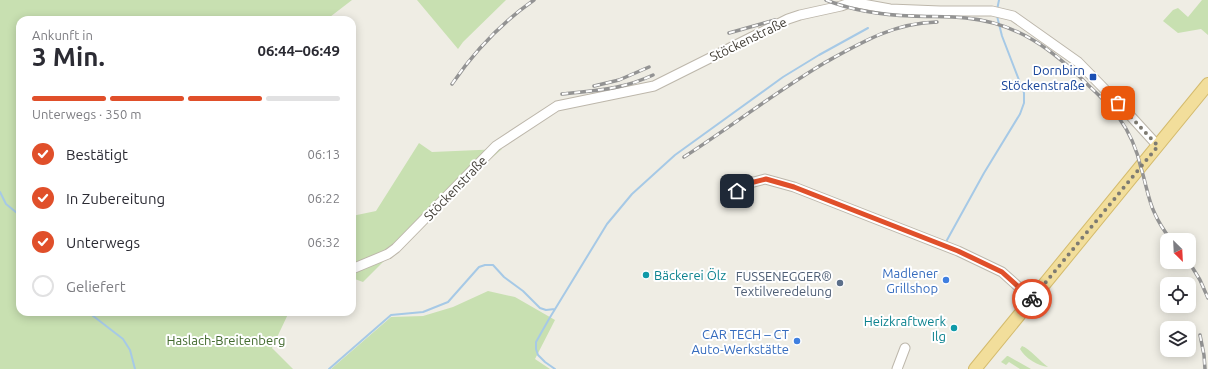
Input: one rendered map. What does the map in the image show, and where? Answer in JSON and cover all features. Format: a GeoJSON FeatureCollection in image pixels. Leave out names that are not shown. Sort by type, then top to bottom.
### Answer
{"type":"FeatureCollection","features":[{"type":"Feature","properties":{"kind":"main road"},"geometry":{"type":"LineString","coordinates":[[975,369],[1208,84]]}},
{"type":"Feature","properties":{"kind":"street","name":"Stöckenstraße"},"geometry":{"type":"LineString","coordinates":[[356,267],[388,254],[396,248],[496,146],[557,106],[654,86],[788,19],[852,2],[890,9],[992,11],[1013,16],[1078,62],[1158,146]]}},
{"type":"Feature","properties":{"kind":"street"},"geometry":{"type":"LineString","coordinates":[[737,191],[750,183],[766,179],[794,187],[958,251],[1002,272],[1032,299]]}},
{"type":"Feature","properties":{"kind":"street"},"geometry":{"type":"LineString","coordinates":[[897,369],[905,348]]}},
{"type":"Feature","properties":{"kind":"green space","name":"Haslach-Breitenberg"},"geometry":{"type":"Polygon","coordinates":[[[0,0],[352,0],[331,16],[16,16],[16,316],[287,316],[272,348],[293,369],[0,369],[0,0]]]}},
{"type":"Feature","properties":{"kind":"green space"},"geometry":{"type":"Polygon","coordinates":[[[417,0],[506,0],[463,42],[458,49],[417,0]]]}},
{"type":"Feature","properties":{"kind":"green space"},"geometry":{"type":"Polygon","coordinates":[[[1202,0],[1208,0],[1208,35],[1201,29],[1178,33],[1163,21],[1173,10],[1178,8],[1188,17],[1202,0]]]}},
{"type":"Feature","properties":{"kind":"green space"},"geometry":{"type":"Polygon","coordinates":[[[419,143],[432,152],[502,149],[456,189],[363,282],[356,279],[356,215],[376,211],[419,143]]]}},
{"type":"Feature","properties":{"kind":"green space"},"geometry":{"type":"Polygon","coordinates":[[[488,291],[515,297],[555,320],[535,359],[550,369],[331,369],[391,317],[423,316],[453,307],[488,291]]]}},
{"type":"Feature","properties":{"kind":"green space"},"geometry":{"type":"Polygon","coordinates":[[[1022,346],[1028,349],[1048,367],[1040,365],[1028,358],[1020,349],[1022,346]]]}},
{"type":"Feature","properties":{"kind":"green space"},"geometry":{"type":"Polygon","coordinates":[[[1007,356],[1031,369],[1020,369],[1009,362],[1006,365],[1001,362],[1007,356]]]}},
{"type":"Feature","properties":{"kind":"waterway"},"geometry":{"type":"LineString","coordinates":[[997,10],[999,0]]}},
{"type":"Feature","properties":{"kind":"waterway"},"geometry":{"type":"LineString","coordinates":[[947,240],[984,173],[1020,114],[1024,103],[1024,93],[1002,36],[997,15]]}},
{"type":"Feature","properties":{"kind":"waterway"},"geometry":{"type":"LineString","coordinates":[[555,369],[538,355],[536,342],[607,224],[632,194],[675,155],[783,77],[868,28]]}},
{"type":"Feature","properties":{"kind":"waterway"},"geometry":{"type":"LineString","coordinates":[[0,192],[6,204],[16,212]]}},
{"type":"Feature","properties":{"kind":"waterway"},"geometry":{"type":"LineString","coordinates":[[329,369],[391,315],[423,312],[448,302],[479,267],[485,265],[493,265],[504,277],[523,291],[540,308],[546,310],[555,309]]}},
{"type":"Feature","properties":{"kind":"waterway"},"geometry":{"type":"LineString","coordinates":[[93,316],[123,339],[130,350],[135,369]]}},
{"type":"Feature","properties":{"kind":"railway"},"geometry":{"type":"LineString","coordinates":[[452,84],[479,49],[499,28],[534,0]]}},
{"type":"Feature","properties":{"kind":"railway"},"geometry":{"type":"LineString","coordinates":[[826,0],[858,10],[879,13],[959,17],[985,21],[1018,32],[1048,50],[1075,72],[1112,109],[1123,124],[1135,148],[1153,209],[1166,233]]}},
{"type":"Feature","properties":{"kind":"railway"},"geometry":{"type":"LineString","coordinates":[[729,33],[775,20]]}},
{"type":"Feature","properties":{"kind":"railway"},"geometry":{"type":"LineString","coordinates":[[684,157],[790,85],[852,47],[892,30],[921,23],[937,22]]}},
{"type":"Feature","properties":{"kind":"railway"},"geometry":{"type":"LineString","coordinates":[[594,86],[619,80],[649,67]]}},
{"type":"Feature","properties":{"kind":"railway"},"geometry":{"type":"LineString","coordinates":[[562,94],[619,87],[653,75]]}},
{"type":"Feature","properties":{"kind":"railway"},"geometry":{"type":"LineString","coordinates":[[1193,269],[1208,298]]}},
{"type":"Feature","properties":{"kind":"railway"},"geometry":{"type":"LineString","coordinates":[[1200,335],[1205,369]]}},
{"type":"Feature","properties":{"kind":"way so far"},"geometry":{"type":"LineString","coordinates":[[1032,299],[1158,146],[1118,103]]}},
{"type":"Feature","properties":{"kind":"place","name":"Dornbirn Stöckenstraße"},"geometry":{"type":"Point","coordinates":[1093,77]}},
{"type":"Feature","properties":{"kind":"place","name":"Bäckerei Ölz"},"geometry":{"type":"Point","coordinates":[646,275]}},
{"type":"Feature","properties":{"kind":"place","name":"Madlener Grillshop"},"geometry":{"type":"Point","coordinates":[946,280]}},
{"type":"Feature","properties":{"kind":"place","name":"FUSSENEGGER® Textilveredelung"},"geometry":{"type":"Point","coordinates":[840,283]}},
{"type":"Feature","properties":{"kind":"place","name":"Heizkraftwerk Ilg"},"geometry":{"type":"Point","coordinates":[954,328]}},
{"type":"Feature","properties":{"kind":"place","name":"CAR TECH – CT Auto-Werkstätte"},"geometry":{"type":"Point","coordinates":[797,341]}},
{"type":"Feature","properties":{"kind":"route"},"geometry":{"type":"LineString","coordinates":[[737,191],[750,183],[766,179],[794,187],[958,251],[1002,272],[1032,299]]}}]}
